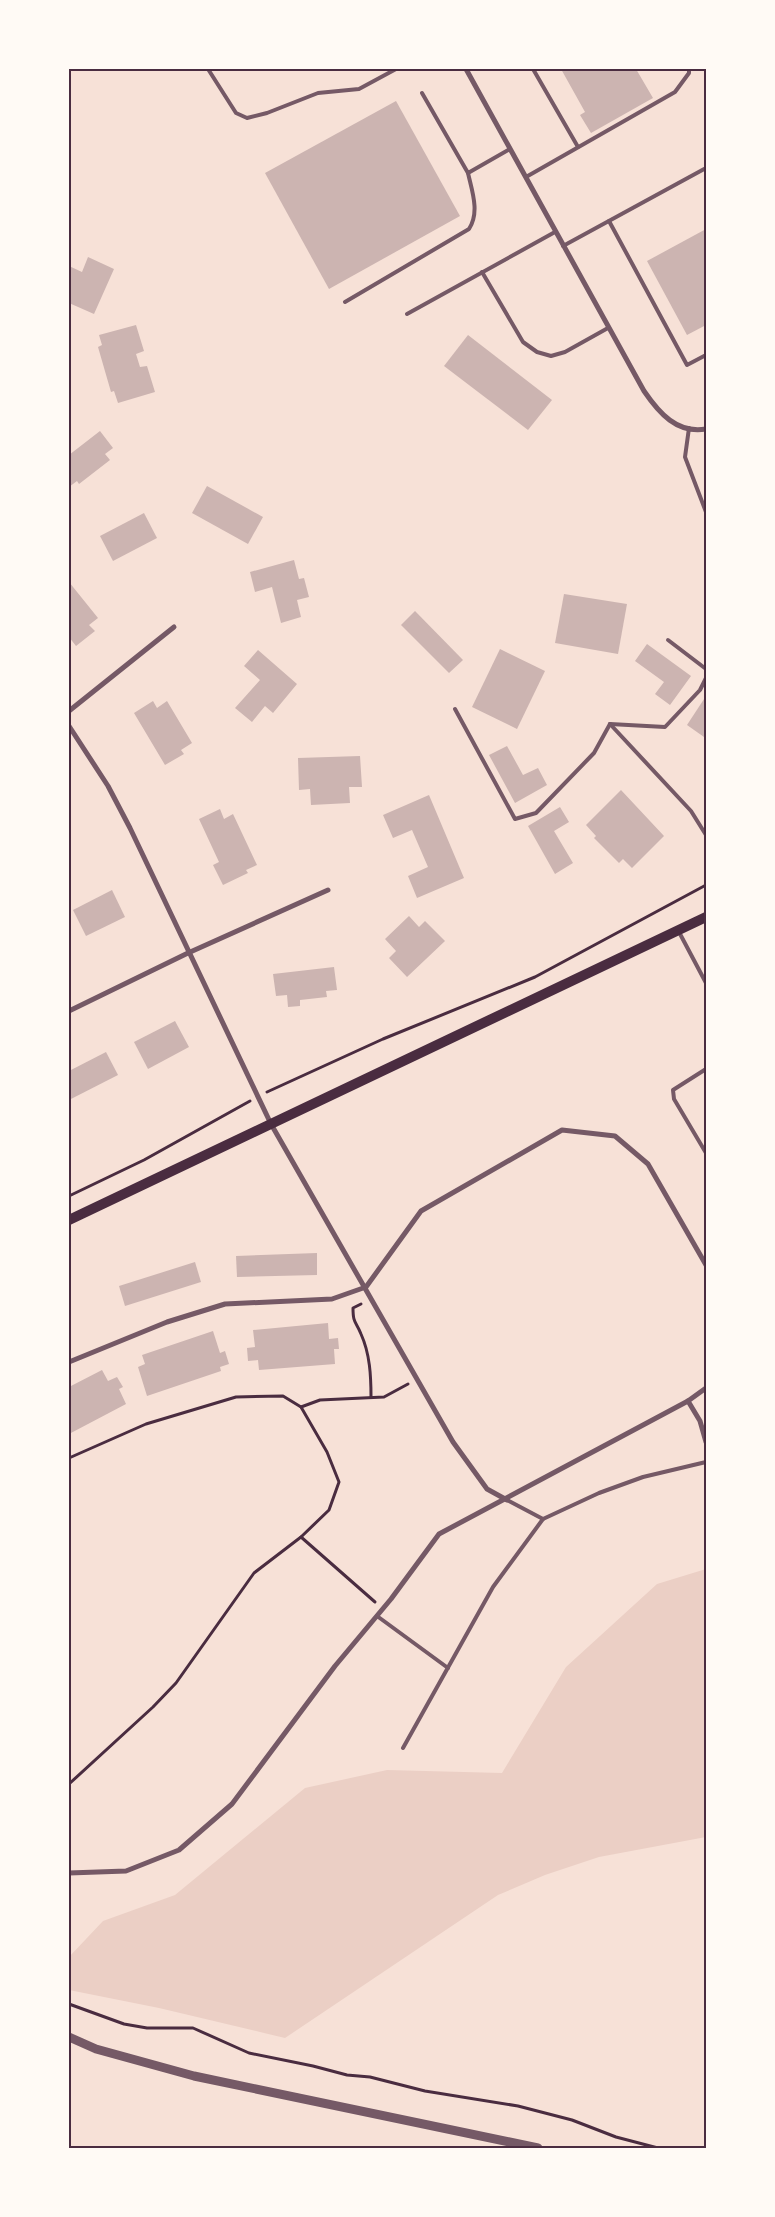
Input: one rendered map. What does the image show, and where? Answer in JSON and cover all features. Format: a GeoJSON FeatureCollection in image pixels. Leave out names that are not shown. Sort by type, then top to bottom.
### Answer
{"type":"FeatureCollection","features":[{"type":"Feature","properties":{"kind":"main road"},"geometry":{"type":"LineString","coordinates":[[69,1220],[706,917]]}},
{"type":"Feature","properties":{"kind":"street"},"geometry":{"type":"LineString","coordinates":[[466,69],[608,328],[656,409],[667,420],[679,426],[698,430],[706,428]]}},
{"type":"Feature","properties":{"kind":"street"},"geometry":{"type":"LineString","coordinates":[[69,711],[174,627]]}},
{"type":"Feature","properties":{"kind":"street"},"geometry":{"type":"LineString","coordinates":[[69,726],[108,786],[271,1124],[453,1442],[486,1488],[507,1500]]}},
{"type":"Feature","properties":{"kind":"street"},"geometry":{"type":"LineString","coordinates":[[69,1011],[188,953],[328,890]]}},
{"type":"Feature","properties":{"kind":"street"},"geometry":{"type":"LineString","coordinates":[[69,1362],[167,1322],[226,1304],[332,1298],[366,1287],[421,1211],[562,1130],[615,1136],[648,1164],[706,1266]]}},
{"type":"Feature","properties":{"kind":"street"},"geometry":{"type":"LineString","coordinates":[[69,1873],[126,1871],[179,1850],[232,1804],[335,1666],[383,1609],[439,1534],[507,1500],[688,1401],[706,1388]]}},
{"type":"Feature","properties":{"kind":"street"},"geometry":{"type":"LineString","coordinates":[[688,1401],[700,1421],[706,1442]]}},
{"type":"Feature","properties":{"kind":"street"},"geometry":{"type":"LineString","coordinates":[[69,2037],[96,2049],[194,2076],[538,2148]]}},
{"type":"Feature","properties":{"kind":"lane"},"geometry":{"type":"LineString","coordinates":[[208,69],[236,113],[246,118],[267,113],[318,93],[359,89],[396,69]]}},
{"type":"Feature","properties":{"kind":"lane"},"geometry":{"type":"LineString","coordinates":[[533,69],[578,147]]}},
{"type":"Feature","properties":{"kind":"lane"},"geometry":{"type":"LineString","coordinates":[[526,177],[675,92],[689,73],[689,69]]}},
{"type":"Feature","properties":{"kind":"lane"},"geometry":{"type":"LineString","coordinates":[[345,302],[469,229],[475,220],[475,207],[468,173],[422,93]]}},
{"type":"Feature","properties":{"kind":"lane"},"geometry":{"type":"LineString","coordinates":[[468,173],[510,149]]}},
{"type":"Feature","properties":{"kind":"lane"},"geometry":{"type":"LineString","coordinates":[[563,247],[706,168]]}},
{"type":"Feature","properties":{"kind":"lane"},"geometry":{"type":"LineString","coordinates":[[609,221],[687,365],[706,355]]}},
{"type":"Feature","properties":{"kind":"lane"},"geometry":{"type":"LineString","coordinates":[[407,314],[555,232]]}},
{"type":"Feature","properties":{"kind":"lane"},"geometry":{"type":"LineString","coordinates":[[482,272],[523,342],[537,352],[551,356],[565,352],[608,328]]}},
{"type":"Feature","properties":{"kind":"lane"},"geometry":{"type":"LineString","coordinates":[[689,428],[685,457],[706,512]]}},
{"type":"Feature","properties":{"kind":"lane"},"geometry":{"type":"LineString","coordinates":[[668,640],[706,668]]}},
{"type":"Feature","properties":{"kind":"lane"},"geometry":{"type":"LineString","coordinates":[[610,724],[665,728],[700,690],[706,678]]}},
{"type":"Feature","properties":{"kind":"lane"},"geometry":{"type":"LineString","coordinates":[[455,709],[515,819],[536,813],[594,753],[610,724]]}},
{"type":"Feature","properties":{"kind":"lane"},"geometry":{"type":"LineString","coordinates":[[610,724],[691,811],[706,835]]}},
{"type":"Feature","properties":{"kind":"lane"},"geometry":{"type":"LineString","coordinates":[[678,930],[706,982]]}},
{"type":"Feature","properties":{"kind":"lane"},"geometry":{"type":"LineString","coordinates":[[706,1069],[673,1090],[674,1099],[706,1153]]}},
{"type":"Feature","properties":{"kind":"lane"},"geometry":{"type":"LineString","coordinates":[[403,1748],[493,1588],[543,1519],[599,1493],[643,1477],[706,1462]]}},
{"type":"Feature","properties":{"kind":"lane"},"geometry":{"type":"LineString","coordinates":[[507,1500],[543,1519]]}},
{"type":"Feature","properties":{"kind":"lane"},"geometry":{"type":"LineString","coordinates":[[377,1616],[448,1668]]}},
{"type":"Feature","properties":{"kind":"path"},"geometry":{"type":"LineString","coordinates":[[288,1083],[383,1039],[535,977],[706,885]]}},
{"type":"Feature","properties":{"kind":"path"},"geometry":{"type":"LineString","coordinates":[[69,1196],[144,1160],[236,1107]]}},
{"type":"Feature","properties":{"kind":"path"},"geometry":{"type":"LineString","coordinates":[[371,1397],[371,1370],[361,1334],[353,1320],[353,1308],[372,1299]]}},
{"type":"Feature","properties":{"kind":"path"},"geometry":{"type":"LineString","coordinates":[[301,1408],[320,1400],[384,1397],[418,1379]]}},
{"type":"Feature","properties":{"kind":"path"},"geometry":{"type":"LineString","coordinates":[[69,1458],[146,1424],[236,1397],[283,1396],[301,1408],[327,1452],[338,1482],[328,1510],[301,1537],[254,1573],[176,1683],[153,1707],[69,1784]]}},
{"type":"Feature","properties":{"kind":"path"},"geometry":{"type":"LineString","coordinates":[[301,1537],[383,1609]]}},
{"type":"Feature","properties":{"kind":"path"},"geometry":{"type":"LineString","coordinates":[[69,2004],[124,2024],[147,2028],[193,2028],[249,2053],[347,2075],[370,2077],[425,2091],[518,2106],[572,2120],[616,2137],[658,2148]]}},
{"type":"Feature","properties":{"kind":"shaded area"},"geometry":{"type":"Polygon","coordinates":[[[706,1569],[706,1837],[599,1857],[545,1875],[498,1895],[285,2038],[159,2008],[69,1990],[69,1957],[103,1921],[175,1895],[305,1788],[387,1770],[502,1773],[566,1667],[657,1584],[706,1569]]]}},
{"type":"Feature","properties":{"kind":"building"},"geometry":{"type":"Polygon","coordinates":[[[561,69],[636,69],[653,98],[591,133],[580,115],[585,112],[561,69]]]}},
{"type":"Feature","properties":{"kind":"building"},"geometry":{"type":"Polygon","coordinates":[[[396,101],[460,216],[329,289],[265,173],[396,101]]]}},
{"type":"Feature","properties":{"kind":"building"},"geometry":{"type":"Polygon","coordinates":[[[706,229],[706,325],[687,335],[647,261],[706,229]]]}},
{"type":"Feature","properties":{"kind":"building"},"geometry":{"type":"Polygon","coordinates":[[[88,257],[114,269],[94,314],[69,303],[69,266],[82,272],[88,257]]]}},
{"type":"Feature","properties":{"kind":"building"},"geometry":{"type":"Polygon","coordinates":[[[136,325],[144,351],[136,354],[140,367],[147,366],[155,392],[118,403],[114,391],[111,392],[98,347],[102,345],[99,335],[136,325]]]}},
{"type":"Feature","properties":{"kind":"building"},"geometry":{"type":"Polygon","coordinates":[[[468,335],[552,400],[528,430],[444,366],[468,335]]]}},
{"type":"Feature","properties":{"kind":"building"},"geometry":{"type":"Polygon","coordinates":[[[100,431],[113,448],[105,454],[110,460],[79,484],[77,481],[69,487],[69,455],[100,431]]]}},
{"type":"Feature","properties":{"kind":"building"},"geometry":{"type":"Polygon","coordinates":[[[207,486],[263,517],[248,544],[192,513],[207,486]]]}},
{"type":"Feature","properties":{"kind":"building"},"geometry":{"type":"Polygon","coordinates":[[[144,513],[157,538],[113,561],[100,536],[144,513]]]}},
{"type":"Feature","properties":{"kind":"building"},"geometry":{"type":"Polygon","coordinates":[[[294,560],[299,579],[304,578],[309,597],[297,600],[301,617],[281,623],[272,587],[255,592],[250,572],[294,560]]]}},
{"type":"Feature","properties":{"kind":"building"},"geometry":{"type":"Polygon","coordinates":[[[69,582],[98,618],[89,625],[95,631],[76,646],[69,637],[69,582]]]}},
{"type":"Feature","properties":{"kind":"building"},"geometry":{"type":"Polygon","coordinates":[[[564,594],[627,604],[618,654],[555,643],[564,594]]]}},
{"type":"Feature","properties":{"kind":"building"},"geometry":{"type":"Polygon","coordinates":[[[415,611],[463,660],[449,673],[401,625],[415,611]]]}},
{"type":"Feature","properties":{"kind":"building"},"geometry":{"type":"Polygon","coordinates":[[[647,644],[691,676],[670,705],[655,694],[664,682],[635,661],[647,644]]]}},
{"type":"Feature","properties":{"kind":"building"},"geometry":{"type":"Polygon","coordinates":[[[500,649],[545,671],[517,729],[472,707],[500,649]]]}},
{"type":"Feature","properties":{"kind":"building"},"geometry":{"type":"Polygon","coordinates":[[[258,650],[297,684],[273,713],[265,706],[252,722],[235,708],[260,680],[244,666],[258,650]]]}},
{"type":"Feature","properties":{"kind":"building"},"geometry":{"type":"Polygon","coordinates":[[[706,696],[706,734],[704,737],[687,725],[706,696]]]}},
{"type":"Feature","properties":{"kind":"building"},"geometry":{"type":"Polygon","coordinates":[[[153,701],[157,708],[167,701],[192,743],[181,750],[184,754],[165,765],[134,713],[153,701]]]}},
{"type":"Feature","properties":{"kind":"building"},"geometry":{"type":"Polygon","coordinates":[[[507,746],[523,775],[538,768],[547,785],[515,803],[489,755],[507,746]]]}},
{"type":"Feature","properties":{"kind":"building"},"geometry":{"type":"Polygon","coordinates":[[[360,756],[362,787],[349,787],[350,803],[311,805],[310,789],[299,790],[298,758],[360,756]]]}},
{"type":"Feature","properties":{"kind":"building"},"geometry":{"type":"Polygon","coordinates":[[[621,790],[664,836],[632,868],[623,859],[619,863],[594,838],[596,836],[586,825],[621,790]]]}},
{"type":"Feature","properties":{"kind":"building"},"geometry":{"type":"Polygon","coordinates":[[[429,795],[464,878],[417,898],[408,876],[428,867],[412,830],[393,838],[383,815],[429,795]]]}},
{"type":"Feature","properties":{"kind":"building"},"geometry":{"type":"Polygon","coordinates":[[[560,807],[569,822],[554,831],[573,863],[555,874],[528,826],[560,807]]]}},
{"type":"Feature","properties":{"kind":"building"},"geometry":{"type":"Polygon","coordinates":[[[220,809],[224,819],[233,814],[257,865],[246,870],[248,873],[223,885],[213,865],[219,862],[199,819],[220,809]]]}},
{"type":"Feature","properties":{"kind":"building"},"geometry":{"type":"Polygon","coordinates":[[[112,890],[125,917],[86,936],[73,910],[112,890]]]}},
{"type":"Feature","properties":{"kind":"building"},"geometry":{"type":"Polygon","coordinates":[[[409,916],[419,927],[425,921],[445,941],[407,977],[389,958],[396,951],[385,939],[409,916]]]}},
{"type":"Feature","properties":{"kind":"building"},"geometry":{"type":"Polygon","coordinates":[[[334,967],[337,990],[326,991],[327,997],[300,1000],[300,1006],[288,1007],[287,995],[276,996],[273,974],[334,967]]]}},
{"type":"Feature","properties":{"kind":"building"},"geometry":{"type":"Polygon","coordinates":[[[175,1021],[189,1047],[148,1069],[134,1042],[175,1021]]]}},
{"type":"Feature","properties":{"kind":"building"},"geometry":{"type":"Polygon","coordinates":[[[106,1052],[118,1075],[69,1100],[69,1071],[106,1052]]]}},
{"type":"Feature","properties":{"kind":"building"},"geometry":{"type":"Polygon","coordinates":[[[317,1253],[317,1275],[237,1277],[236,1256],[317,1253]]]}},
{"type":"Feature","properties":{"kind":"building"},"geometry":{"type":"Polygon","coordinates":[[[195,1262],[201,1282],[125,1306],[119,1286],[195,1262]]]}},
{"type":"Feature","properties":{"kind":"building"},"geometry":{"type":"Polygon","coordinates":[[[328,1323],[329,1339],[338,1338],[339,1349],[334,1349],[335,1364],[259,1370],[258,1360],[248,1361],[247,1348],[255,1347],[253,1330],[328,1323]]]}},
{"type":"Feature","properties":{"kind":"building"},"geometry":{"type":"Polygon","coordinates":[[[213,1331],[220,1353],[225,1351],[229,1364],[220,1367],[221,1371],[147,1396],[138,1367],[145,1364],[142,1355],[213,1331]]]}},
{"type":"Feature","properties":{"kind":"building"},"geometry":{"type":"Polygon","coordinates":[[[102,1370],[108,1381],[117,1377],[123,1387],[119,1389],[126,1404],[69,1434],[69,1387],[102,1370]]]}}]}
